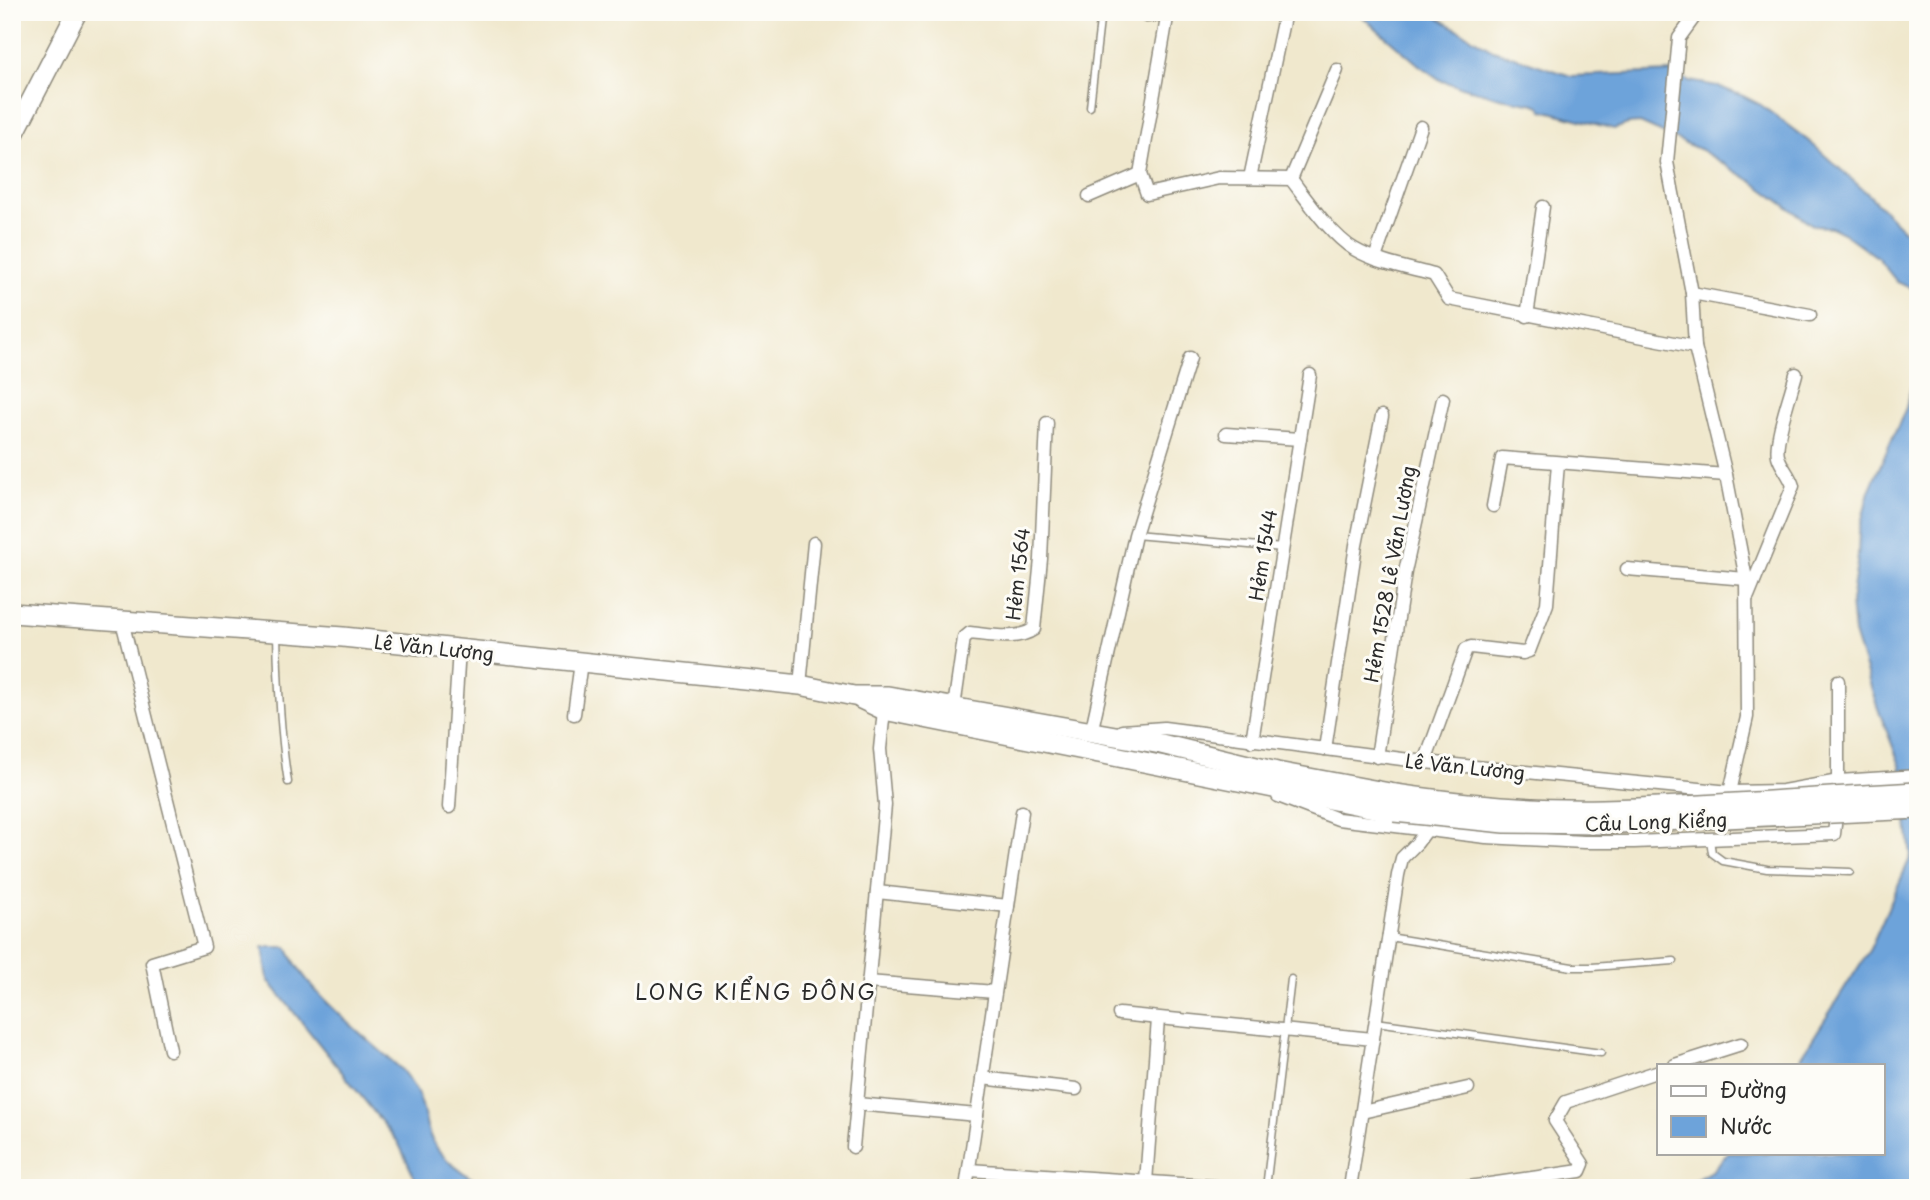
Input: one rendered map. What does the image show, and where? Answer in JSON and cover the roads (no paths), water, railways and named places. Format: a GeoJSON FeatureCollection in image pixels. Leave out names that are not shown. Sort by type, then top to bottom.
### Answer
{"type":"FeatureCollection","features":[{"type":"Feature","properties":{"kind":"main road"},"geometry":{"type":"LineString","coordinates":[[12,138],[77,12]]}},
{"type":"Feature","properties":{"kind":"main road","name":"Lê Văn Lương"},"geometry":{"type":"LineString","coordinates":[[12,613],[343,637],[580,666],[800,685],[854,696],[888,696],[1161,744],[1395,803]]}},
{"type":"Feature","properties":{"kind":"main road","name":"Lê Văn Lương"},"geometry":{"type":"LineString","coordinates":[[854,696],[884,710],[1245,783],[1395,803]]}},
{"type":"Feature","properties":{"kind":"main road","name":"Cầu Long Kiểng"},"geometry":{"type":"LineString","coordinates":[[1395,803],[1443,801],[1510,807],[1602,810],[1918,792]]}},
{"type":"Feature","properties":{"kind":"main road","name":"Cầu Long Kiểng"},"geometry":{"type":"LineString","coordinates":[[1395,803],[1505,823],[1563,824],[1918,809]]}},
{"type":"Feature","properties":{"kind":"street"},"geometry":{"type":"LineString","coordinates":[[1142,12],[1146,16],[1168,13],[1140,174],[1147,194],[1219,178],[1292,179]]}},
{"type":"Feature","properties":{"kind":"street"},"geometry":{"type":"LineString","coordinates":[[1250,178],[1285,12]]}},
{"type":"Feature","properties":{"kind":"street"},"geometry":{"type":"LineString","coordinates":[[1695,12],[1679,38],[1667,162],[1692,293],[1695,347],[1726,475],[1746,579],[1747,717],[1730,792]]}},
{"type":"Feature","properties":{"kind":"street"},"geometry":{"type":"LineString","coordinates":[[1292,179],[1337,70]]}},
{"type":"Feature","properties":{"kind":"street"},"geometry":{"type":"LineString","coordinates":[[1375,258],[1421,127]]}},
{"type":"Feature","properties":{"kind":"street"},"geometry":{"type":"LineString","coordinates":[[1089,196],[1140,174]]}},
{"type":"Feature","properties":{"kind":"street"},"geometry":{"type":"LineString","coordinates":[[1292,179],[1323,221],[1353,249],[1434,275],[1449,299],[1695,347]]}},
{"type":"Feature","properties":{"kind":"street"},"geometry":{"type":"LineString","coordinates":[[1527,316],[1543,207]]}},
{"type":"Feature","properties":{"kind":"street"},"geometry":{"type":"LineString","coordinates":[[1692,293],[1810,315]]}},
{"type":"Feature","properties":{"kind":"street"},"geometry":{"type":"LineString","coordinates":[[1091,733],[1135,535],[1190,358]]}},
{"type":"Feature","properties":{"kind":"street"},"geometry":{"type":"LineString","coordinates":[[1746,599],[1793,486],[1778,456],[1778,440],[1796,374]]}},
{"type":"Feature","properties":{"kind":"street","name":"Hẻm 1544"},"geometry":{"type":"LineString","coordinates":[[1251,741],[1310,375]]}},
{"type":"Feature","properties":{"kind":"street","name":"Hẻm 1528 Lê Văn Lương"},"geometry":{"type":"LineString","coordinates":[[1377,757],[1405,572],[1443,399]]}},
{"type":"Feature","properties":{"kind":"street"},"geometry":{"type":"LineString","coordinates":[[1325,749],[1356,545],[1382,416]]}},
{"type":"Feature","properties":{"kind":"street","name":"Hẻm 1564"},"geometry":{"type":"LineString","coordinates":[[954,707],[964,638],[970,633],[1025,635],[1034,629],[1041,559],[1047,423]]}},
{"type":"Feature","properties":{"kind":"street"},"geometry":{"type":"LineString","coordinates":[[1226,434],[1300,439]]}},
{"type":"Feature","properties":{"kind":"street"},"geometry":{"type":"LineString","coordinates":[[1493,506],[1502,458],[1726,475]]}},
{"type":"Feature","properties":{"kind":"street"},"geometry":{"type":"LineString","coordinates":[[1425,762],[1466,649],[1471,647],[1523,653],[1529,651],[1546,604],[1559,463]]}},
{"type":"Feature","properties":{"kind":"street"},"geometry":{"type":"LineString","coordinates":[[800,685],[814,543]]}},
{"type":"Feature","properties":{"kind":"street"},"geometry":{"type":"LineString","coordinates":[[1627,569],[1746,579]]}},
{"type":"Feature","properties":{"kind":"street"},"geometry":{"type":"LineString","coordinates":[[122,621],[204,947],[152,964],[170,1050]]}},
{"type":"Feature","properties":{"kind":"street"},"geometry":{"type":"LineString","coordinates":[[449,807],[459,653]]}},
{"type":"Feature","properties":{"kind":"street"},"geometry":{"type":"LineString","coordinates":[[574,711],[580,666]]}},
{"type":"Feature","properties":{"kind":"street"},"geometry":{"type":"LineString","coordinates":[[1838,681],[1839,781]]}},
{"type":"Feature","properties":{"kind":"street"},"geometry":{"type":"LineString","coordinates":[[853,1147],[885,805],[880,749],[884,710]]}},
{"type":"Feature","properties":{"kind":"street","name":"Lê Văn Lương"},"geometry":{"type":"LineString","coordinates":[[1091,733],[1164,728],[1377,757],[1730,792],[1783,791],[1839,781],[1918,776]]}},
{"type":"Feature","properties":{"kind":"street","name":"Lê Văn Lương"},"geometry":{"type":"LineString","coordinates":[[1245,783],[1338,819],[1486,837],[1584,842],[1834,834],[1839,781]]}},
{"type":"Feature","properties":{"kind":"street"},"geometry":{"type":"LineString","coordinates":[[966,1188],[1022,812]]}},
{"type":"Feature","properties":{"kind":"street"},"geometry":{"type":"LineString","coordinates":[[1350,1188],[1402,858],[1426,831]]}},
{"type":"Feature","properties":{"kind":"street"},"geometry":{"type":"LineString","coordinates":[[877,892],[1008,906]]}},
{"type":"Feature","properties":{"kind":"street"},"geometry":{"type":"LineString","coordinates":[[868,982],[995,992]]}},
{"type":"Feature","properties":{"kind":"street"},"geometry":{"type":"LineString","coordinates":[[1119,1014],[1373,1039]]}},
{"type":"Feature","properties":{"kind":"street"},"geometry":{"type":"LineString","coordinates":[[1146,1182],[1158,1019]]}},
{"type":"Feature","properties":{"kind":"street"},"geometry":{"type":"LineString","coordinates":[[1678,1064],[1741,1044]]}},
{"type":"Feature","properties":{"kind":"street"},"geometry":{"type":"LineString","coordinates":[[1462,1188],[1509,1184],[1580,1171],[1583,1164],[1555,1121],[1566,1101],[1657,1072]]}},
{"type":"Feature","properties":{"kind":"street"},"geometry":{"type":"LineString","coordinates":[[982,1078],[1076,1089]]}},
{"type":"Feature","properties":{"kind":"street"},"geometry":{"type":"LineString","coordinates":[[1362,1112],[1468,1088]]}},
{"type":"Feature","properties":{"kind":"street"},"geometry":{"type":"LineString","coordinates":[[857,1104],[977,1115]]}},
{"type":"Feature","properties":{"kind":"street"},"geometry":{"type":"LineString","coordinates":[[969,1170],[1241,1188]]}},
{"type":"Feature","properties":{"kind":"lane"},"geometry":{"type":"LineString","coordinates":[[1090,107],[1101,12]]}},
{"type":"Feature","properties":{"kind":"lane"},"geometry":{"type":"LineString","coordinates":[[1135,535],[1283,548]]}},
{"type":"Feature","properties":{"kind":"lane"},"geometry":{"type":"LineString","coordinates":[[277,632],[281,741],[288,782]]}},
{"type":"Feature","properties":{"kind":"lane"},"geometry":{"type":"LineString","coordinates":[[1710,840],[1713,853],[1723,861],[1767,869],[1850,872]]}},
{"type":"Feature","properties":{"kind":"lane"},"geometry":{"type":"LineString","coordinates":[[1389,937],[1572,967],[1674,961]]}},
{"type":"Feature","properties":{"kind":"lane"},"geometry":{"type":"LineString","coordinates":[[1266,1188],[1291,979]]}},
{"type":"Feature","properties":{"kind":"lane"},"geometry":{"type":"LineString","coordinates":[[1376,1022],[1601,1053]]}},
{"type":"Feature","properties":{"kind":"water"},"geometry":{"type":"Polygon","coordinates":[[[1357,12],[1428,12],[1493,50],[1571,76],[1673,72],[1689,81],[1717,86],[1743,96],[1761,105],[1810,142],[1909,235],[1918,240],[1918,291],[1897,282],[1877,257],[1845,234],[1831,227],[1814,226],[1753,182],[1701,150],[1640,123],[1614,129],[1543,110],[1535,104],[1500,98],[1442,81],[1357,12]]]}},
{"type":"Feature","properties":{"kind":"water"},"geometry":{"type":"Polygon","coordinates":[[[1918,360],[1918,1188],[1681,1188],[1713,1170],[1727,1154],[1884,1154],[1884,1064],[1797,1064],[1870,949],[1911,856],[1900,765],[1877,706],[1854,633],[1851,602],[1859,532],[1869,491],[1906,408],[1918,360]]]}},
{"type":"Feature","properties":{"kind":"water"},"geometry":{"type":"Polygon","coordinates":[[[263,947],[287,947],[296,964],[322,997],[401,1069],[419,1098],[428,1131],[442,1155],[486,1188],[421,1188],[398,1142],[268,980],[263,947]]]}},
{"type":"Feature","properties":{"kind":"district","name":"LONG KIỂNG ĐÔNG"},"geometry":{"type":"Point","coordinates":[756,991]}}]}
